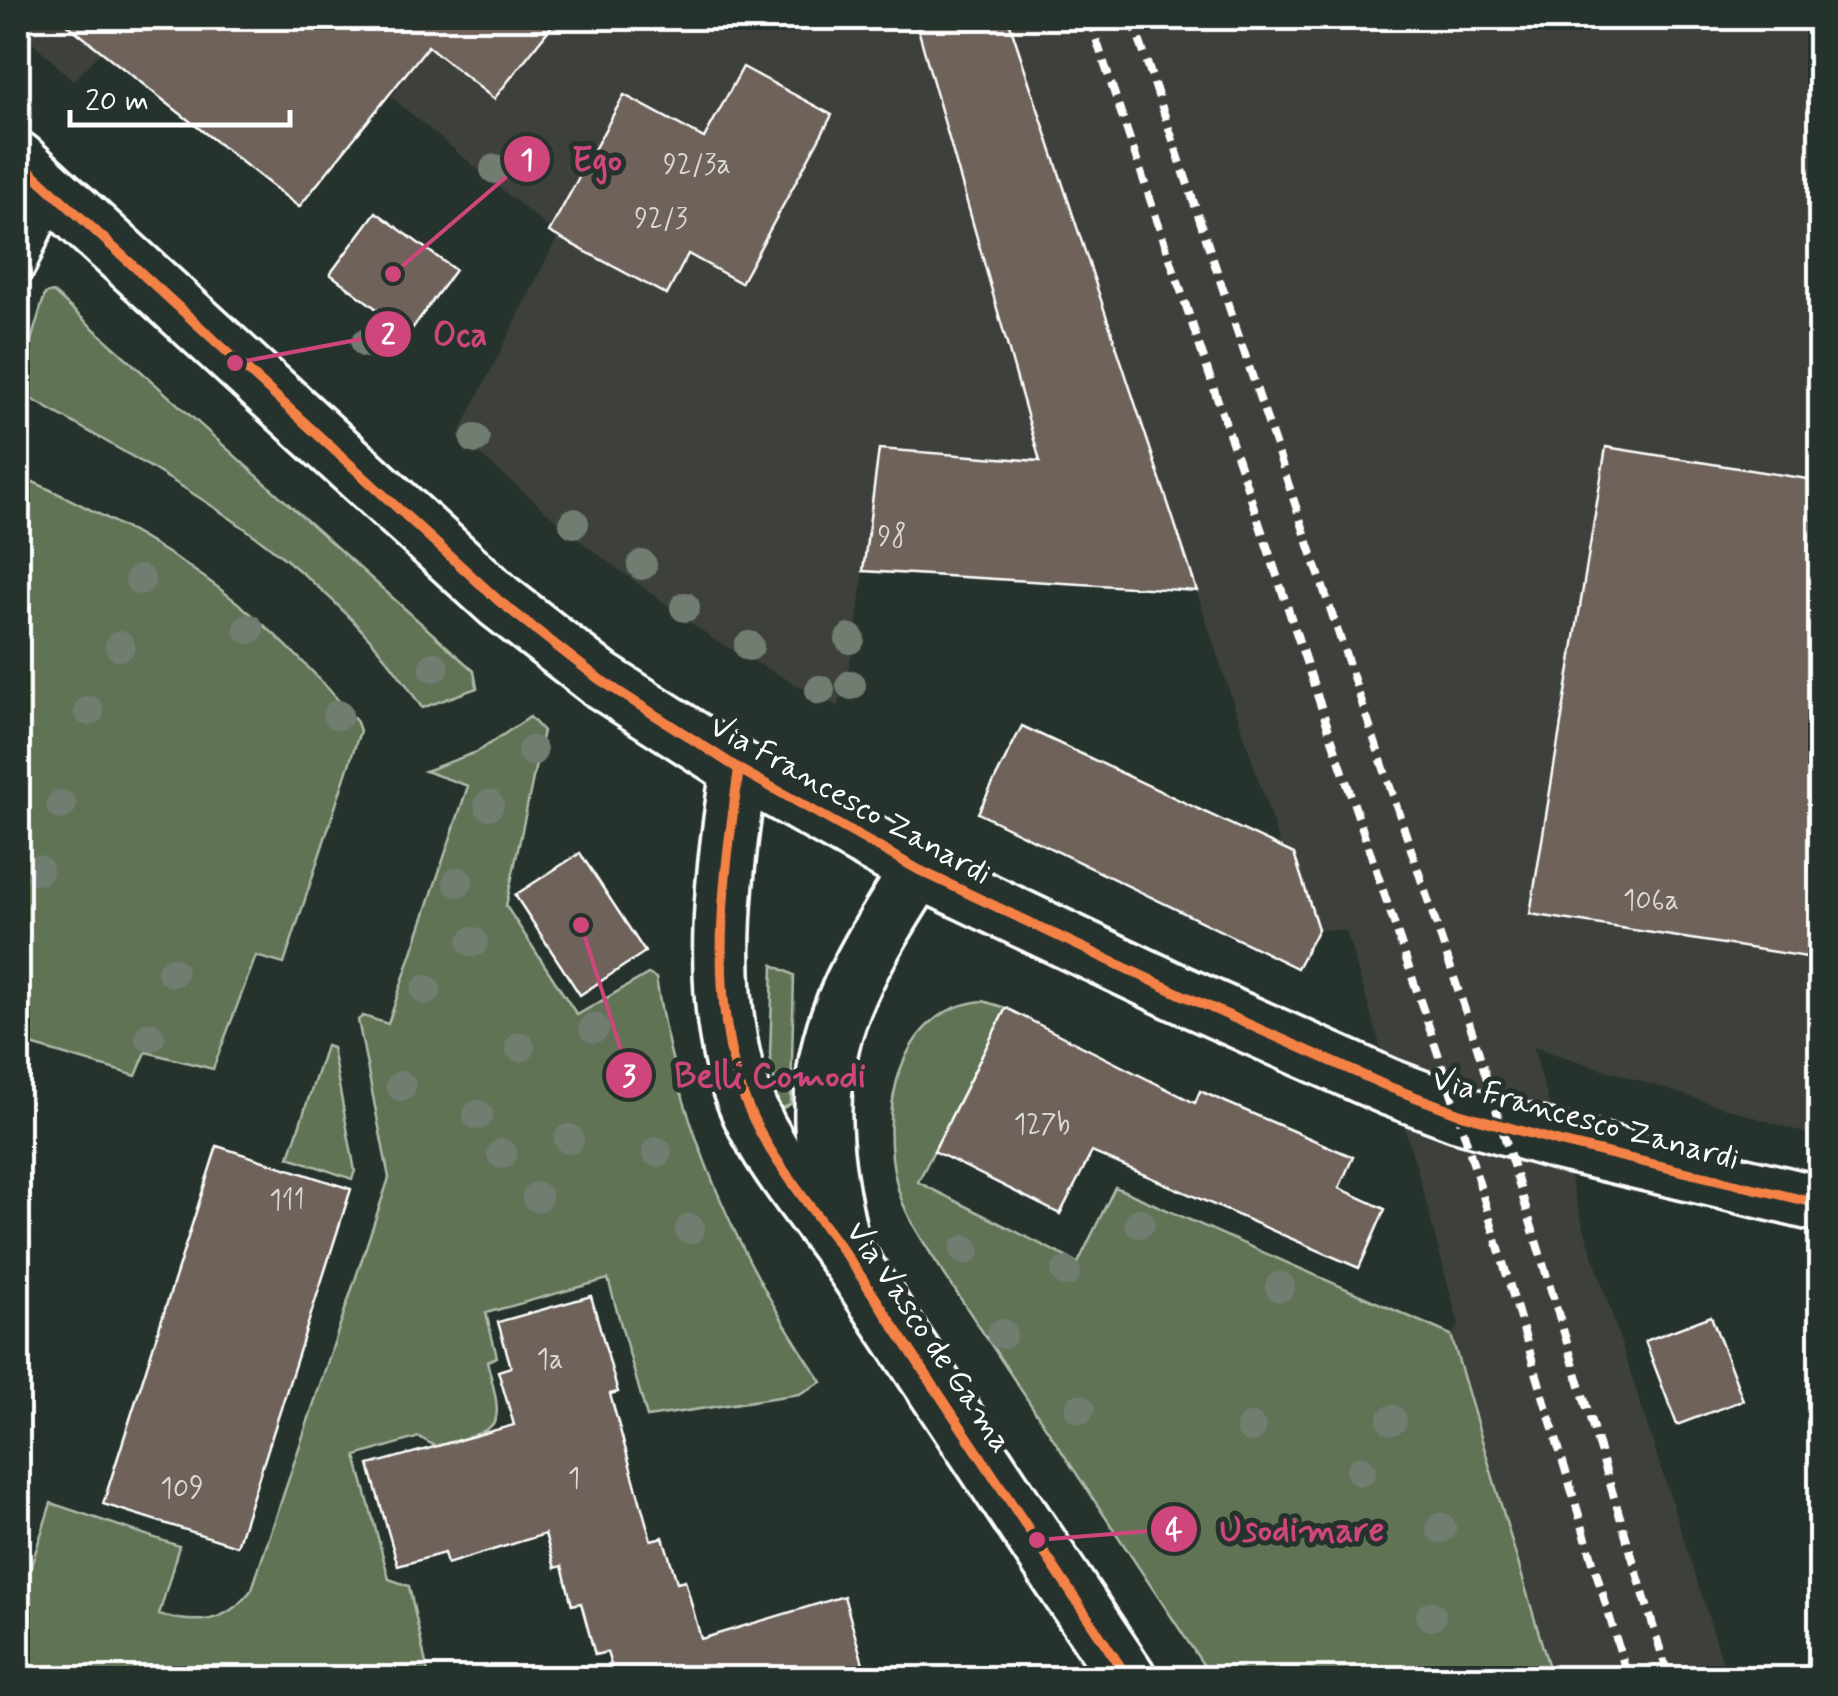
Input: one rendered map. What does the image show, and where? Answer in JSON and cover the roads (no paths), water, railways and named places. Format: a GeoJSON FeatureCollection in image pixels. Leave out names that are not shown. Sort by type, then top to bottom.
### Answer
{"type":"FeatureCollection","features":[{"type":"Feature","properties":{"kind":"main road","name":"Via Francesco Zanardi"},"geometry":{"type":"LineString","coordinates":[[37,178],[499,601],[599,679],[739,769],[919,870],[1251,1027],[1458,1113],[1560,1142],[1820,1204]]}},
{"type":"Feature","properties":{"kind":"main road","name":"Via Vasco de Gama"},"geometry":{"type":"LineString","coordinates":[[739,769],[726,860],[722,946],[735,1069],[766,1146],[843,1250],[1128,1678]]}},
{"type":"Feature","properties":{"kind":"main road","name":"Via Vasco de Gama"},"geometry":{"type":"LineString","coordinates":[[843,1250],[826,1166],[823,1088],[827,1056],[848,985],[919,870]]}},
{"type":"Feature","properties":{"kind":"lane","name":"Via Francesco Zanardi"},"geometry":{"type":"LineString","coordinates":[[18,264],[37,222],[37,178]]}},
{"type":"Feature","properties":{"kind":"railway"},"geometry":{"type":"LineString","coordinates":[[1089,18],[1458,1113],[1628,1678]]}},
{"type":"Feature","properties":{"kind":"railway"},"geometry":{"type":"LineString","coordinates":[[1132,18],[1475,1040],[1669,1678]]}},
{"type":"Feature","properties":{"kind":"place","name":"Ego"},"geometry":{"type":"Point","coordinates":[393,274]}},
{"type":"Feature","properties":{"kind":"place","name":"Oca"},"geometry":{"type":"Point","coordinates":[235,363]}},
{"type":"Feature","properties":{"kind":"place","name":"Belli Comodi"},"geometry":{"type":"Point","coordinates":[581,925]}},
{"type":"Feature","properties":{"kind":"place","name":"Usodimare"},"geometry":{"type":"Point","coordinates":[1037,1540]}}]}
